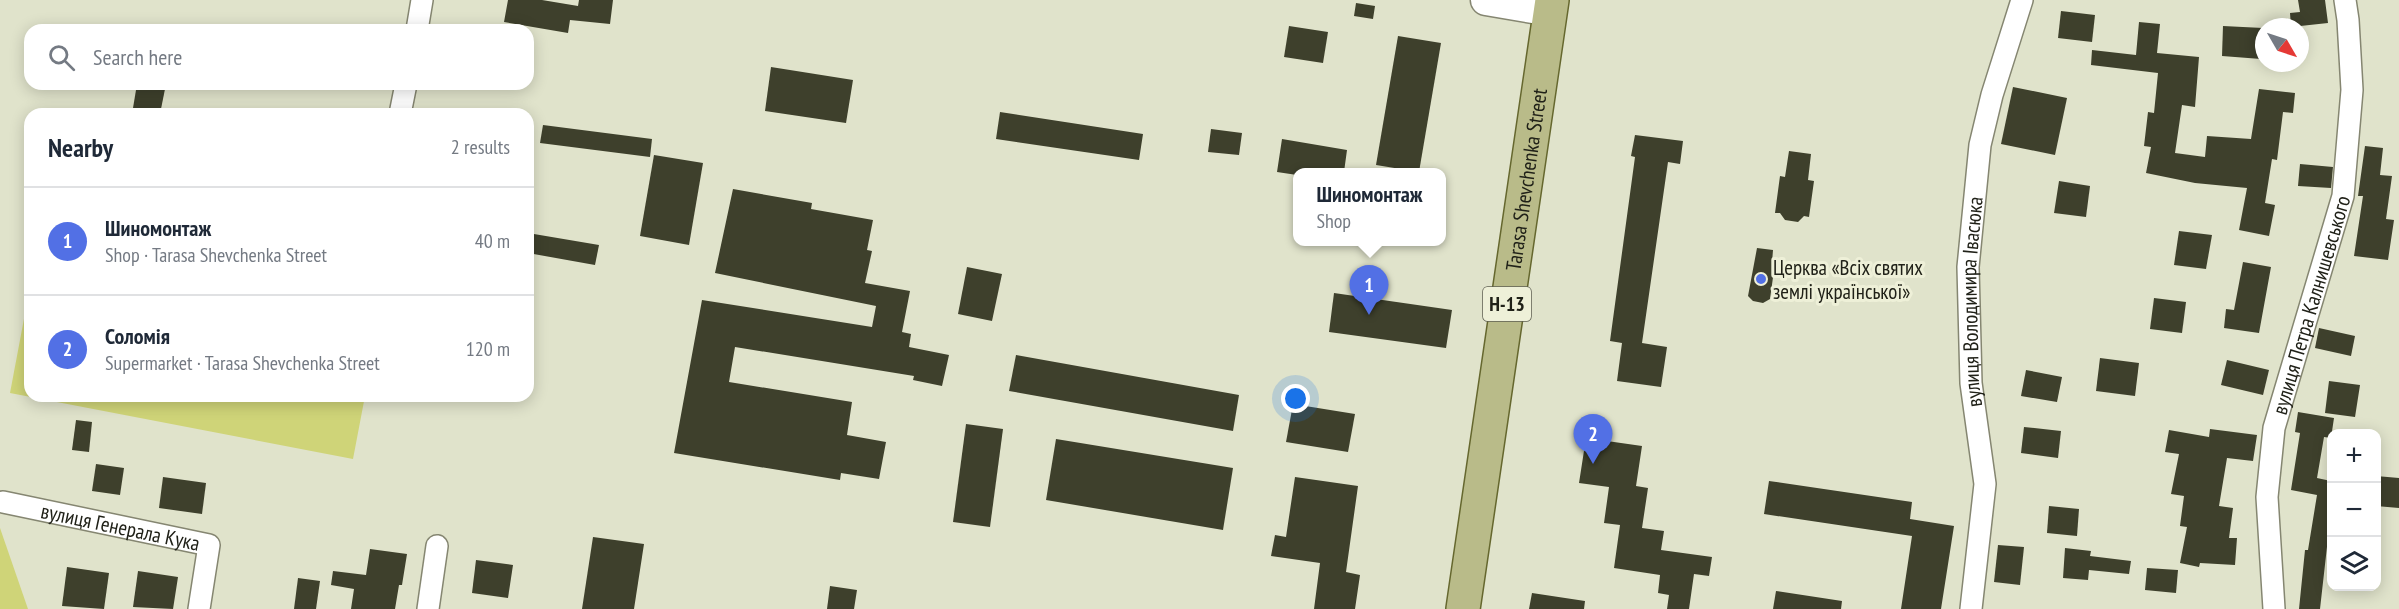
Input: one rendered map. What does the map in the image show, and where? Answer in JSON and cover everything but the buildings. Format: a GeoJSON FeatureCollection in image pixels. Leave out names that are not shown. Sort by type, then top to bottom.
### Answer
{"type":"FeatureCollection","features":[{"type":"Feature","properties":{"kind":"main road","name":"Tarasa Shevchenka Street"},"geometry":{"type":"LineString","coordinates":[[1463,609],[1541,5]]}},
{"type":"Feature","properties":{"kind":"street"},"geometry":{"type":"LineString","coordinates":[[418,24],[422,0]]}},
{"type":"Feature","properties":{"kind":"street"},"geometry":{"type":"LineString","coordinates":[[1486,0],[1541,5]]}},
{"type":"Feature","properties":{"kind":"street","name":"вулиця Володимира Івасюка"},"geometry":{"type":"LineString","coordinates":[[1971,609],[1984,484],[1971,383],[1968,267],[1980,145],[1992,95],[2022,0]]}},
{"type":"Feature","properties":{"kind":"street","name":"вулиця Петра Калнишевського"},"geometry":{"type":"LineString","coordinates":[[2274,609],[2267,497],[2274,428],[2343,196],[2352,90],[2349,20],[2344,0]]}},
{"type":"Feature","properties":{"kind":"street"},"geometry":{"type":"LineString","coordinates":[[401,108],[405,90]]}},
{"type":"Feature","properties":{"kind":"street","name":"вулиця Генерала Кука"},"geometry":{"type":"LineString","coordinates":[[3,502],[209,545],[199,609]]}},
{"type":"Feature","properties":{"kind":"street"},"geometry":{"type":"LineString","coordinates":[[428,609],[437,546]]}},
{"type":"Feature","properties":{"kind":"green space"},"geometry":{"type":"Polygon","coordinates":[[[24,319],[24,396],[10,393],[24,319]]]}},
{"type":"Feature","properties":{"kind":"green space"},"geometry":{"type":"Polygon","coordinates":[[[57,402],[364,402],[353,459],[57,402]]]}},
{"type":"Feature","properties":{"kind":"green space"},"geometry":{"type":"Polygon","coordinates":[[[0,528],[28,609],[0,609],[0,528]]]}},
{"type":"Feature","properties":{"kind":"place","name":"Церква «Всіх святих землі української»"},"geometry":{"type":"Point","coordinates":[1761,279]}},
{"type":"Feature","properties":{"kind":"place","name":"Шиномонтаж"},"geometry":{"type":"Point","coordinates":[1369,315]}},
{"type":"Feature","properties":{"kind":"place","name":"Соломiя"},"geometry":{"type":"Point","coordinates":[1593,464]}}]}
